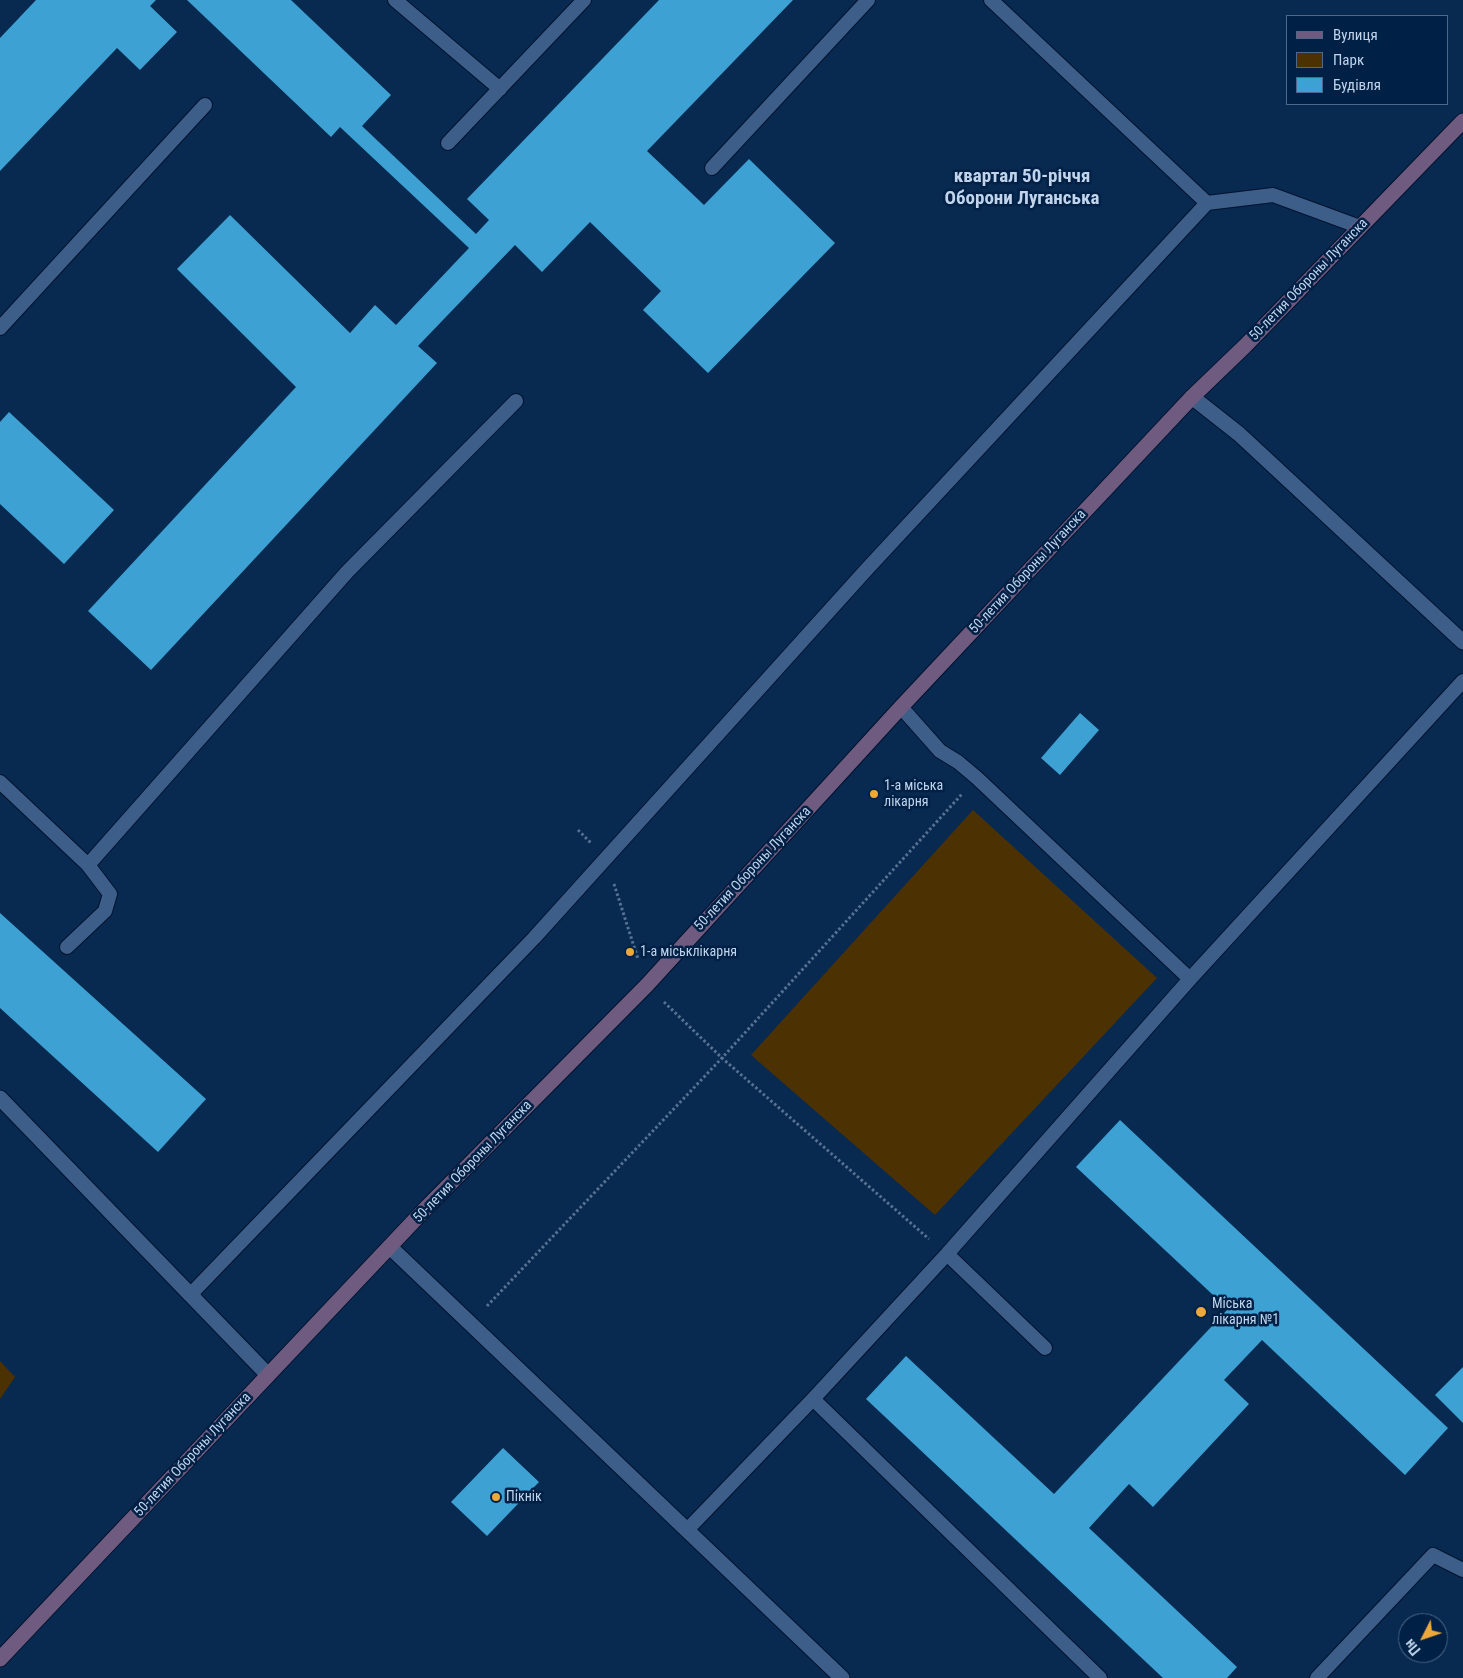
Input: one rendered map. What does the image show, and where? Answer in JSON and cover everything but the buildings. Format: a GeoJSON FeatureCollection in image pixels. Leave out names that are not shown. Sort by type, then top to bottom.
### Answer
{"type":"FeatureCollection","features":[{"type":"Feature","properties":{"kind":"main road","name":"50-летия Обороны Луганска"},"geometry":{"type":"LineString","coordinates":[[0,1659],[390,1247],[647,985],[902,707],[1192,397],[1463,121]]}},
{"type":"Feature","properties":{"kind":"street"},"geometry":{"type":"LineString","coordinates":[[1192,397],[1238,434],[1463,642]]}},
{"type":"Feature","properties":{"kind":"street"},"geometry":{"type":"LineString","coordinates":[[0,1098],[268,1375]]}},
{"type":"Feature","properties":{"kind":"street"},"geometry":{"type":"LineString","coordinates":[[390,1247],[842,1678]]}},
{"type":"Feature","properties":{"kind":"lane"},"geometry":{"type":"LineString","coordinates":[[394,0],[500,89]]}},
{"type":"Feature","properties":{"kind":"lane"},"geometry":{"type":"LineString","coordinates":[[448,143],[584,0]]}},
{"type":"Feature","properties":{"kind":"lane"},"geometry":{"type":"LineString","coordinates":[[712,168],[868,0]]}},
{"type":"Feature","properties":{"kind":"lane"},"geometry":{"type":"LineString","coordinates":[[991,0],[1207,203]]}},
{"type":"Feature","properties":{"kind":"lane"},"geometry":{"type":"LineString","coordinates":[[0,328],[205,104]]}},
{"type":"Feature","properties":{"kind":"lane"},"geometry":{"type":"LineString","coordinates":[[190,1295],[534,938],[874,562],[1207,203],[1273,195],[1360,227]]}},
{"type":"Feature","properties":{"kind":"lane"},"geometry":{"type":"LineString","coordinates":[[88,866],[347,572],[516,401]]}},
{"type":"Feature","properties":{"kind":"lane"},"geometry":{"type":"LineString","coordinates":[[686,1530],[813,1399],[947,1254],[1190,979],[1463,681]]}},
{"type":"Feature","properties":{"kind":"lane"},"geometry":{"type":"LineString","coordinates":[[902,707],[940,751],[958,762],[977,778],[1190,979]]}},
{"type":"Feature","properties":{"kind":"lane"},"geometry":{"type":"LineString","coordinates":[[0,782],[88,866],[110,894],[105,911],[67,947]]}},
{"type":"Feature","properties":{"kind":"lane"},"geometry":{"type":"LineString","coordinates":[[947,1254],[1046,1348]]}},
{"type":"Feature","properties":{"kind":"lane"},"geometry":{"type":"LineString","coordinates":[[813,1399],[1100,1678]]}},
{"type":"Feature","properties":{"kind":"lane"},"geometry":{"type":"LineString","coordinates":[[1318,1678],[1433,1555],[1463,1570]]}},
{"type":"Feature","properties":{"kind":"path"},"geometry":{"type":"LineString","coordinates":[[470,1325],[722,1058],[977,778]]}},
{"type":"Feature","properties":{"kind":"path"},"geometry":{"type":"LineString","coordinates":[[578,830],[606,858],[647,985],[722,1058],[947,1254]]}},
{"type":"Feature","properties":{"kind":"green space"},"geometry":{"type":"Polygon","coordinates":[[[973,810],[1157,978],[935,1215],[751,1055],[973,810]]]}},
{"type":"Feature","properties":{"kind":"green space"},"geometry":{"type":"Polygon","coordinates":[[[0,1361],[15,1377],[0,1399],[0,1361]]]}},
{"type":"Feature","properties":{"kind":"place","name":"1-а міська лікарня"},"geometry":{"type":"Point","coordinates":[874,794]}},
{"type":"Feature","properties":{"kind":"place","name":"1-а міськлікарня"},"geometry":{"type":"Point","coordinates":[630,952]}},
{"type":"Feature","properties":{"kind":"place","name":"Міська лікарня №1"},"geometry":{"type":"Point","coordinates":[1201,1312]}},
{"type":"Feature","properties":{"kind":"place","name":"Пікнік"},"geometry":{"type":"Point","coordinates":[496,1497]}},
{"type":"Feature","properties":{"kind":"district","name":"квартал 50-річчя Оборони Луганська"},"geometry":{"type":"Point","coordinates":[1022,188]}}]}
